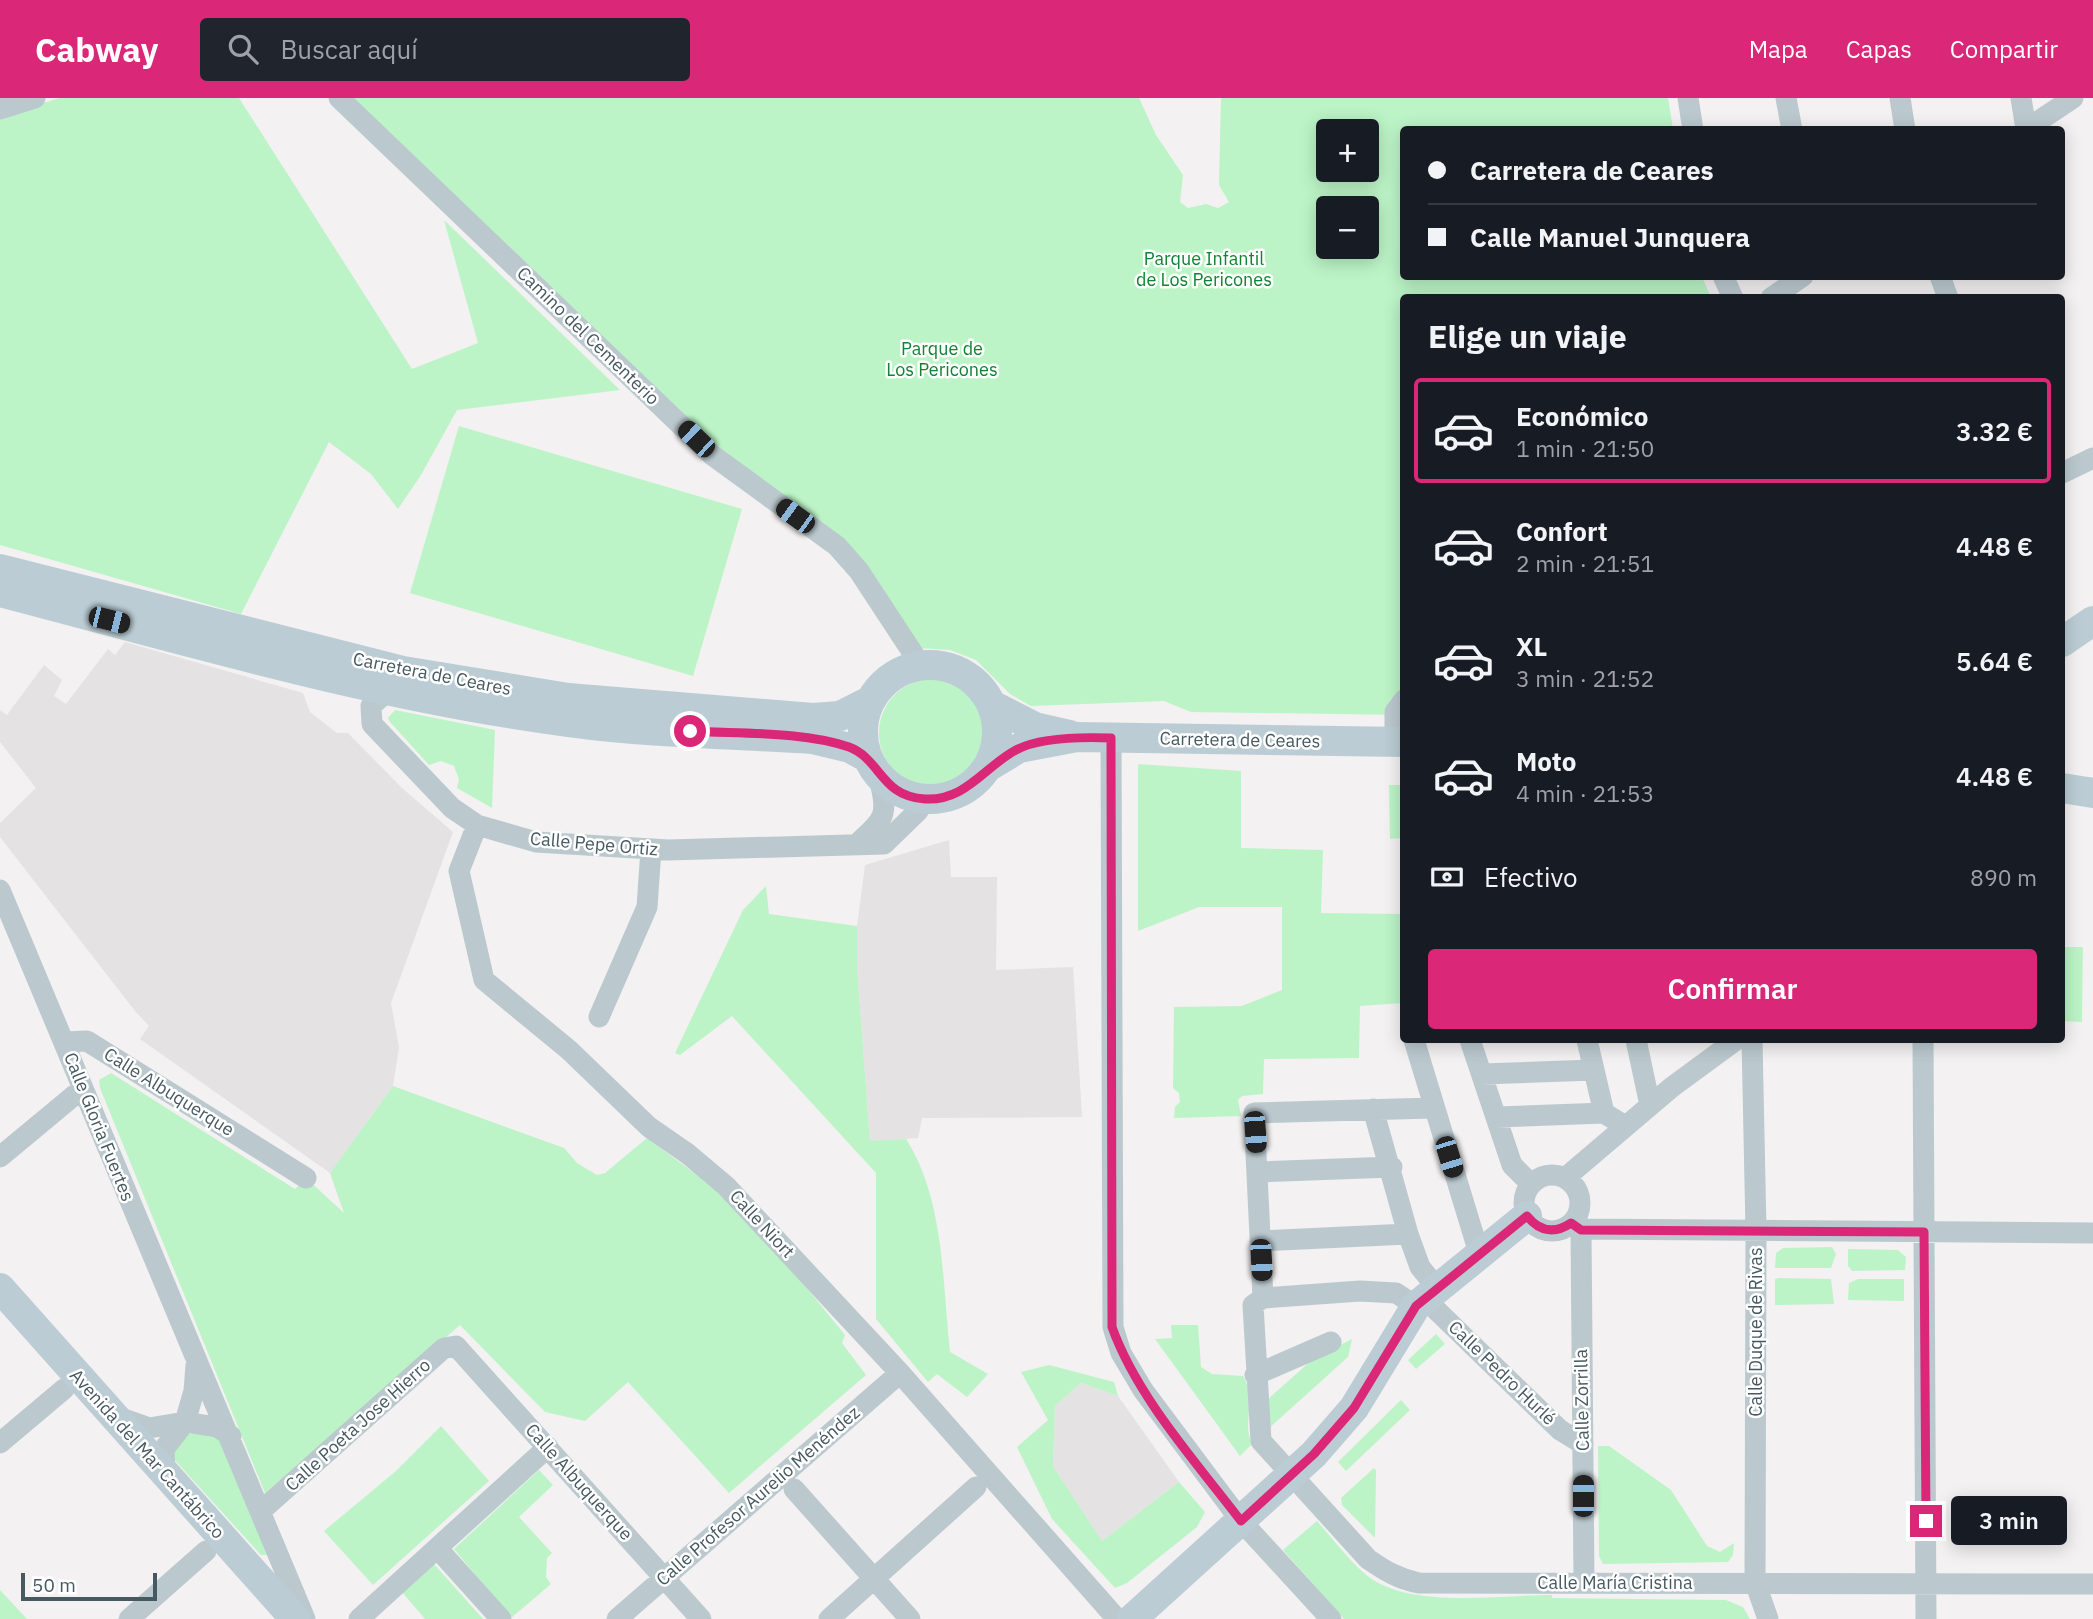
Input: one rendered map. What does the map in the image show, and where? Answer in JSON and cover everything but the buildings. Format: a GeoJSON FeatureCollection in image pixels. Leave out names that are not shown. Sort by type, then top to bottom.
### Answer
{"type":"FeatureCollection","features":[{"type":"Feature","properties":{"kind":"main road","name":"Carretera de Ceares"},"geometry":{"type":"LineString","coordinates":[[0,569],[365,663],[568,698],[813,718],[840,716],[870,701]]}},
{"type":"Feature","properties":{"kind":"main road","name":"Carretera de Ceares"},"geometry":{"type":"LineString","coordinates":[[0,592],[388,691],[570,722],[813,739],[850,748],[873,767]]}},
{"type":"Feature","properties":{"kind":"main road"},"geometry":{"type":"LineString","coordinates":[[2065,640],[2093,621]]}},
{"type":"Feature","properties":{"kind":"main road"},"geometry":{"type":"LineString","coordinates":[[915,659],[960,671],[976,682],[997,717],[997,738],[992,765],[965,790],[945,798],[924,799],[907,796],[873,767],[863,729],[870,701],[882,684],[915,659]]}},
{"type":"Feature","properties":{"kind":"main road","name":"Carretera de Ceares"},"geometry":{"type":"LineString","coordinates":[[992,705],[1035,727],[1077,737],[1399,742]]}},
{"type":"Feature","properties":{"kind":"main road","name":"Carretera de Ceares"},"geometry":{"type":"LineString","coordinates":[[992,765],[1019,748],[1077,737]]}},
{"type":"Feature","properties":{"kind":"main road"},"geometry":{"type":"LineString","coordinates":[[2065,788],[2093,793]]}},
{"type":"Feature","properties":{"kind":"main road"},"geometry":{"type":"LineString","coordinates":[[1132,1619],[1314,1454],[1354,1408],[1419,1290],[1479,1253],[1527,1216]]}},
{"type":"Feature","properties":{"kind":"main road","name":"Avenida del Mar Cantábrico"},"geometry":{"type":"LineString","coordinates":[[0,1288],[295,1619]]}},
{"type":"Feature","properties":{"kind":"street"},"geometry":{"type":"LineString","coordinates":[[0,108],[35,98]]}},
{"type":"Feature","properties":{"kind":"street","name":"Camino del Cementerio"},"geometry":{"type":"LineString","coordinates":[[339,98],[712,454],[837,546],[859,571],[915,659]]}},
{"type":"Feature","properties":{"kind":"street"},"geometry":{"type":"LineString","coordinates":[[1688,98],[1692,126]]}},
{"type":"Feature","properties":{"kind":"street"},"geometry":{"type":"LineString","coordinates":[[1786,98],[1790,126]]}},
{"type":"Feature","properties":{"kind":"street"},"geometry":{"type":"LineString","coordinates":[[1900,98],[1904,126]]}},
{"type":"Feature","properties":{"kind":"street"},"geometry":{"type":"LineString","coordinates":[[2021,98],[2026,126]]}},
{"type":"Feature","properties":{"kind":"street"},"geometry":{"type":"LineString","coordinates":[[2031,126],[2073,98]]}},
{"type":"Feature","properties":{"kind":"street"},"geometry":{"type":"LineString","coordinates":[[1777,294],[1797,280]]}},
{"type":"Feature","properties":{"kind":"street"},"geometry":{"type":"LineString","coordinates":[[2065,472],[2093,458]]}},
{"type":"Feature","properties":{"kind":"street"},"geometry":{"type":"LineString","coordinates":[[0,601],[62,608]]}},
{"type":"Feature","properties":{"kind":"street","name":"Calle Pepe Ortiz"},"geometry":{"type":"LineString","coordinates":[[388,691],[371,706],[372,724],[452,808],[477,825],[536,842],[651,849],[859,842],[887,851],[924,799]]}},
{"type":"Feature","properties":{"kind":"street"},"geometry":{"type":"LineString","coordinates":[[1399,742],[1395,712],[1400,705]]}},
{"type":"Feature","properties":{"kind":"street"},"geometry":{"type":"LineString","coordinates":[[1111,738],[1112,1327],[1122,1353],[1143,1390],[1241,1521],[1331,1619]]}},
{"type":"Feature","properties":{"kind":"street"},"geometry":{"type":"LineString","coordinates":[[859,842],[880,822],[883,814],[873,767]]}},
{"type":"Feature","properties":{"kind":"street","name":"Calle Niort"},"geometry":{"type":"LineString","coordinates":[[477,825],[459,871],[484,980],[569,1050],[649,1127],[726,1186],[900,1373],[1117,1619]]}},
{"type":"Feature","properties":{"kind":"street"},"geometry":{"type":"LineString","coordinates":[[599,1017],[647,907],[651,849]]}},
{"type":"Feature","properties":{"kind":"street","name":"Calle Gloria Fuertes"},"geometry":{"type":"LineString","coordinates":[[0,890],[65,1042],[196,1365],[231,1436],[305,1619]]}},
{"type":"Feature","properties":{"kind":"street","name":"Calle Albuquerque"},"geometry":{"type":"LineString","coordinates":[[65,1042],[87,1041],[306,1178]]}},
{"type":"Feature","properties":{"kind":"street"},"geometry":{"type":"LineString","coordinates":[[1415,1043],[1479,1253]]}},
{"type":"Feature","properties":{"kind":"street"},"geometry":{"type":"LineString","coordinates":[[1471,1043],[1512,1165],[1531,1185]]}},
{"type":"Feature","properties":{"kind":"street"},"geometry":{"type":"LineString","coordinates":[[1588,1043],[1604,1113]]}},
{"type":"Feature","properties":{"kind":"street"},"geometry":{"type":"LineString","coordinates":[[1637,1043],[1650,1105]]}},
{"type":"Feature","properties":{"kind":"street"},"geometry":{"type":"LineString","coordinates":[[1565,1178],[1650,1105],[1732,1043]]}},
{"type":"Feature","properties":{"kind":"street","name":"Calle Duque de Rivas"},"geometry":{"type":"LineString","coordinates":[[1752,1043],[1756,1231],[1755,1582]]}},
{"type":"Feature","properties":{"kind":"street"},"geometry":{"type":"LineString","coordinates":[[1923,1043],[1926,1619]]}},
{"type":"Feature","properties":{"kind":"street"},"geometry":{"type":"LineString","coordinates":[[1482,1074],[1594,1070]]}},
{"type":"Feature","properties":{"kind":"street"},"geometry":{"type":"LineString","coordinates":[[0,1157],[83,1088]]}},
{"type":"Feature","properties":{"kind":"street"},"geometry":{"type":"LineString","coordinates":[[1373,1109],[1392,1167],[1419,1290],[1263,1298],[1254,1112],[1373,1109],[1433,1108]]}},
{"type":"Feature","properties":{"kind":"street"},"geometry":{"type":"LineString","coordinates":[[1496,1117],[1604,1113],[1625,1126]]}},
{"type":"Feature","properties":{"kind":"street"},"geometry":{"type":"LineString","coordinates":[[1258,1172],[1392,1167]]}},
{"type":"Feature","properties":{"kind":"street"},"geometry":{"type":"LineString","coordinates":[[1576,1226],[1580,1204],[1578,1194],[1565,1178],[1547,1175],[1531,1185],[1525,1194],[1527,1216],[1543,1230],[1576,1226],[1756,1231],[2093,1233]]}},
{"type":"Feature","properties":{"kind":"street","name":"Calle Zorrilla"},"geometry":{"type":"LineString","coordinates":[[1576,1226],[1583,1444],[1584,1583]]}},
{"type":"Feature","properties":{"kind":"street"},"geometry":{"type":"LineString","coordinates":[[1260,1241],[1408,1234]]}},
{"type":"Feature","properties":{"kind":"street","name":"Calle Pedro Hurlé"},"geometry":{"type":"LineString","coordinates":[[1419,1290],[1560,1430],[1583,1444]]}},
{"type":"Feature","properties":{"kind":"street","name":"Calle María Cristina"},"geometry":{"type":"LineString","coordinates":[[1263,1298],[1253,1305],[1255,1375],[1261,1441],[1368,1559],[1400,1579],[1419,1583],[2093,1584]]}},
{"type":"Feature","properties":{"kind":"street"},"geometry":{"type":"LineString","coordinates":[[1255,1375],[1331,1342]]}},
{"type":"Feature","properties":{"kind":"street","name":"Calle Albuquerque"},"geometry":{"type":"LineString","coordinates":[[456,1346],[701,1619]]}},
{"type":"Feature","properties":{"kind":"street","name":"Calle Poeta Jose Hierro"},"geometry":{"type":"LineString","coordinates":[[262,1510],[444,1348],[456,1346]]}},
{"type":"Feature","properties":{"kind":"street","name":"Calle Gloria Fuertes"},"geometry":{"type":"LineString","coordinates":[[165,1474],[164,1449],[185,1422],[194,1391],[196,1365]]}},
{"type":"Feature","properties":{"kind":"street","name":"Calle Profesor Aurelio Menéndez"},"geometry":{"type":"LineString","coordinates":[[617,1619],[900,1373]]}},
{"type":"Feature","properties":{"kind":"street"},"geometry":{"type":"LineString","coordinates":[[0,1443],[64,1389]]}},
{"type":"Feature","properties":{"kind":"street"},"geometry":{"type":"LineString","coordinates":[[113,1415],[149,1428],[185,1422],[217,1427],[231,1436]]}},
{"type":"Feature","properties":{"kind":"street"},"geometry":{"type":"LineString","coordinates":[[359,1619],[548,1447]]}},
{"type":"Feature","properties":{"kind":"street"},"geometry":{"type":"LineString","coordinates":[[829,1619],[976,1487]]}},
{"type":"Feature","properties":{"kind":"street"},"geometry":{"type":"LineString","coordinates":[[794,1489],[910,1619]]}},
{"type":"Feature","properties":{"kind":"street"},"geometry":{"type":"LineString","coordinates":[[437,1548],[501,1619]]}},
{"type":"Feature","properties":{"kind":"street"},"geometry":{"type":"LineString","coordinates":[[129,1619],[206,1551]]}},
{"type":"Feature","properties":{"kind":"street"},"geometry":{"type":"LineString","coordinates":[[1755,1582],[1768,1619]]}},
{"type":"Feature","properties":{"kind":"shaded area"},"geometry":{"type":"Polygon","coordinates":[[[125,642],[303,693],[310,712],[337,733],[348,733],[402,788],[453,832],[391,1003],[399,1047],[393,1086],[330,1173],[140,1039],[149,1026],[0,837],[0,823],[36,788],[0,742],[0,710],[7,715],[44,665],[62,680],[54,696],[66,704],[108,649],[115,655],[125,642]]]}},
{"type":"Feature","properties":{"kind":"shaded area"},"geometry":{"type":"Polygon","coordinates":[[[949,840],[951,877],[997,877],[996,970],[1073,967],[1082,1117],[922,1118],[918,1138],[870,1142],[857,967],[857,926],[865,865],[949,840]]]}},
{"type":"Feature","properties":{"kind":"shaded area"},"geometry":{"type":"Polygon","coordinates":[[[1081,1383],[1118,1396],[1179,1482],[1102,1541],[1053,1466],[1055,1406],[1081,1383]]]}},
{"type":"Feature","properties":{"kind":"green space"},"geometry":{"type":"Polygon","coordinates":[[[59,98],[239,98],[412,369],[478,343],[444,220],[620,390],[457,410],[421,475],[398,509],[371,474],[329,442],[241,614],[0,545],[0,117],[59,98]]]}},
{"type":"Feature","properties":{"kind":"green space","name":"Parque de Los Pericones"},"geometry":{"type":"Polygon","coordinates":[[[347,98],[1139,98],[1156,135],[1183,175],[1180,202],[1188,208],[1206,204],[1218,208],[1229,202],[1219,185],[1221,98],[1668,98],[1673,126],[1400,126],[1400,280],[1703,280],[1710,294],[1400,294],[1400,715],[1191,712],[1164,701],[1031,706],[1010,694],[976,660],[950,650],[918,648],[865,566],[714,449],[347,98]]]}},
{"type":"Feature","properties":{"kind":"green space"},"geometry":{"type":"Polygon","coordinates":[[[459,426],[742,509],[693,676],[410,593],[459,426]]]}},
{"type":"Feature","properties":{"kind":"green space"},"geometry":{"type":"Polygon","coordinates":[[[933,679],[954,683],[971,695],[983,712],[987,733],[983,754],[971,771],[954,783],[933,787],[912,783],[895,771],[883,754],[879,733],[883,712],[895,695],[912,683],[933,679]]]}},
{"type":"Feature","properties":{"kind":"green space"},"geometry":{"type":"Polygon","coordinates":[[[395,710],[495,730],[492,808],[457,788],[459,779],[454,766],[441,761],[429,765],[390,722],[388,718],[395,710]]]}},
{"type":"Feature","properties":{"kind":"green space"},"geometry":{"type":"Polygon","coordinates":[[[1138,764],[1241,771],[1241,848],[1323,850],[1321,913],[1400,914],[1400,1003],[1360,1006],[1359,1058],[1264,1059],[1263,1094],[1242,1096],[1238,1100],[1241,1116],[1174,1118],[1175,1107],[1180,1102],[1179,1093],[1173,1088],[1174,1007],[1242,1006],[1282,990],[1282,907],[1199,907],[1138,931],[1138,764]]]}},
{"type":"Feature","properties":{"kind":"green space"},"geometry":{"type":"Polygon","coordinates":[[[1389,785],[1400,785],[1400,838],[1390,839],[1389,785]]]}},
{"type":"Feature","properties":{"kind":"green space"},"geometry":{"type":"Polygon","coordinates":[[[766,886],[769,914],[857,926],[857,967],[870,1141],[906,1139],[919,1163],[928,1188],[940,1242],[950,1352],[988,1374],[967,1397],[937,1374],[928,1382],[876,1319],[876,1173],[732,1016],[680,1055],[675,1053],[743,910],[766,886]]]}},
{"type":"Feature","properties":{"kind":"green space"},"geometry":{"type":"Polygon","coordinates":[[[2065,947],[2083,947],[2082,1022],[2065,1021],[2065,947]]]}},
{"type":"Feature","properties":{"kind":"green space"},"geometry":{"type":"Polygon","coordinates":[[[111,1073],[295,1189],[306,1178],[344,1213],[330,1173],[393,1086],[564,1148],[577,1163],[597,1175],[605,1173],[647,1138],[709,1184],[766,1238],[845,1335],[842,1343],[866,1375],[729,1493],[628,1382],[585,1421],[545,1412],[460,1325],[265,1493],[100,1088],[99,1080],[111,1073]]]}},
{"type":"Feature","properties":{"kind":"green space"},"geometry":{"type":"Polygon","coordinates":[[[1832,1247],[1836,1254],[1831,1268],[1775,1268],[1776,1253],[1783,1248],[1832,1247]]]}},
{"type":"Feature","properties":{"kind":"green space"},"geometry":{"type":"Polygon","coordinates":[[[1848,1249],[1898,1250],[1906,1257],[1905,1270],[1852,1271],[1848,1266],[1848,1249]]]}},
{"type":"Feature","properties":{"kind":"green space"},"geometry":{"type":"Polygon","coordinates":[[[1775,1279],[1831,1279],[1834,1304],[1775,1305],[1775,1279]]]}},
{"type":"Feature","properties":{"kind":"green space"},"geometry":{"type":"Polygon","coordinates":[[[1858,1279],[1904,1279],[1904,1301],[1848,1300],[1849,1283],[1858,1279]]]}},
{"type":"Feature","properties":{"kind":"green space"},"geometry":{"type":"Polygon","coordinates":[[[1171,1325],[1198,1325],[1201,1367],[1212,1374],[1243,1376],[1249,1394],[1248,1427],[1252,1444],[1240,1456],[1155,1339],[1172,1338],[1171,1325]]]}},
{"type":"Feature","properties":{"kind":"green space"},"geometry":{"type":"Polygon","coordinates":[[[1436,1334],[1445,1344],[1416,1369],[1408,1360],[1436,1334]]]}},
{"type":"Feature","properties":{"kind":"green space"},"geometry":{"type":"Polygon","coordinates":[[[1352,1339],[1348,1357],[1267,1430],[1267,1400],[1313,1359],[1352,1339]]]}},
{"type":"Feature","properties":{"kind":"green space"},"geometry":{"type":"Polygon","coordinates":[[[1049,1365],[1114,1382],[1118,1396],[1081,1383],[1055,1406],[1053,1466],[1102,1541],[1179,1482],[1205,1512],[1197,1527],[1127,1583],[1115,1588],[1052,1519],[1017,1447],[1048,1420],[1021,1372],[1049,1365]]]}},
{"type":"Feature","properties":{"kind":"green space"},"geometry":{"type":"Polygon","coordinates":[[[1401,1400],[1410,1410],[1346,1471],[1338,1462],[1401,1400]]]}},
{"type":"Feature","properties":{"kind":"green space"},"geometry":{"type":"Polygon","coordinates":[[[441,1426],[489,1481],[373,1585],[324,1531],[396,1471],[441,1426]]]}},
{"type":"Feature","properties":{"kind":"green space"},"geometry":{"type":"Polygon","coordinates":[[[205,1432],[221,1439],[267,1555],[261,1555],[172,1457],[173,1449],[186,1434],[205,1432]]]}},
{"type":"Feature","properties":{"kind":"green space"},"geometry":{"type":"Polygon","coordinates":[[[1598,1446],[1609,1446],[1671,1490],[1707,1546],[1720,1552],[1734,1543],[1733,1555],[1728,1562],[1603,1564],[1599,1556],[1598,1446]]]}},
{"type":"Feature","properties":{"kind":"green space"},"geometry":{"type":"Polygon","coordinates":[[[1374,1468],[1375,1538],[1342,1505],[1341,1498],[1374,1468]]]}},
{"type":"Feature","properties":{"kind":"green space"},"geometry":{"type":"Polygon","coordinates":[[[539,1470],[553,1485],[519,1517],[552,1553],[547,1558],[546,1577],[551,1584],[511,1618],[454,1549],[539,1470]]]}},
{"type":"Feature","properties":{"kind":"green space"},"geometry":{"type":"Polygon","coordinates":[[[1317,1521],[1364,1573],[1382,1585],[1403,1592],[1453,1598],[1552,1595],[1552,1598],[1726,1600],[1743,1607],[1750,1619],[1344,1619],[1283,1550],[1317,1521]]]}},
{"type":"Feature","properties":{"kind":"green space"},"geometry":{"type":"Polygon","coordinates":[[[434,1564],[483,1619],[425,1619],[402,1592],[434,1564]]]}},
{"type":"Feature","properties":{"kind":"green space"},"geometry":{"type":"Polygon","coordinates":[[[0,1590],[27,1619],[0,1619],[0,1590]]]}},
{"type":"Feature","properties":{"kind":"route"},"geometry":{"type":"LineString","coordinates":[[690,731],[813,739],[850,748],[868,758],[879,776],[892,788],[907,796],[924,799],[945,798],[965,790],[992,765],[1019,748],[1077,737],[1111,738],[1112,1327],[1122,1353],[1143,1390],[1241,1521],[1314,1454],[1354,1408],[1416,1306],[1527,1216],[1543,1230],[1553,1231],[1563,1229],[1571,1223],[1581,1230],[1924,1232],[1926,1521]]}},
{"type":"Feature","properties":{"kind":"park label","name":"Parque Infantil de Los Pericones"},"geometry":{"type":"Point","coordinates":[1204,269]}}]}
